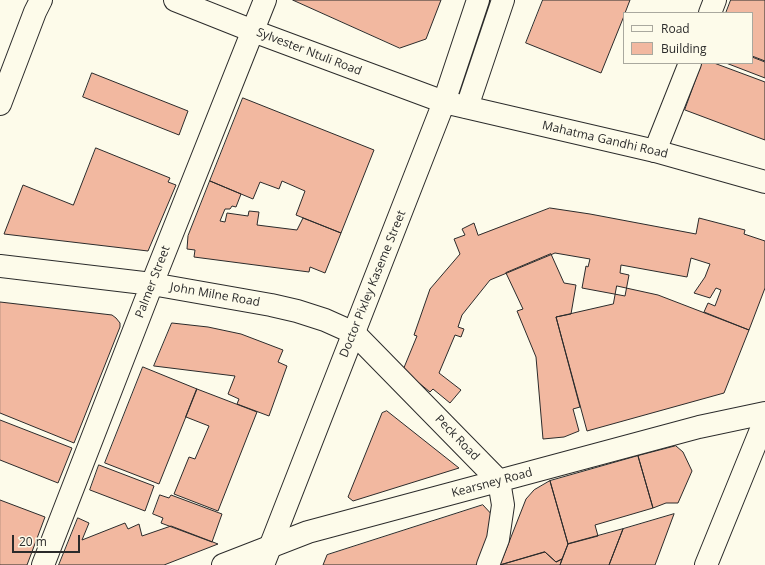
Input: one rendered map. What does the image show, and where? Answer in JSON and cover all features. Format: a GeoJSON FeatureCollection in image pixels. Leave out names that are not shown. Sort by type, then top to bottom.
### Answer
{"type":"FeatureCollection","features":[{"type":"Feature","properties":{"kind":"street","name":"Sylvester Ntuli Road"},"geometry":{"type":"LineString","coordinates":[[176,0],[253,31],[444,102]]}},
{"type":"Feature","properties":{"kind":"street","name":"Palmer Street"},"geometry":{"type":"LineString","coordinates":[[43,565],[152,284],[265,0]]}},
{"type":"Feature","properties":{"kind":"street","name":"Doctor Pixley Kaseme Street"},"geometry":{"type":"LineString","coordinates":[[266,556],[444,102],[478,0]]}},
{"type":"Feature","properties":{"kind":"street"},"geometry":{"type":"LineString","coordinates":[[466,107],[502,0]]}},
{"type":"Feature","properties":{"kind":"street"},"geometry":{"type":"LineString","coordinates":[[710,12],[715,0]]}},
{"type":"Feature","properties":{"kind":"street"},"geometry":{"type":"LineString","coordinates":[[0,104],[37,4]]}},
{"type":"Feature","properties":{"kind":"street"},"geometry":{"type":"LineString","coordinates":[[655,151],[690,64]]}},
{"type":"Feature","properties":{"kind":"street","name":"Mahatma Gandhi Road"},"geometry":{"type":"LineString","coordinates":[[444,102],[655,151],[765,182]]}},
{"type":"Feature","properties":{"kind":"street","name":"John Milne Road"},"geometry":{"type":"LineString","coordinates":[[0,266],[152,284],[271,304],[325,320],[354,333]]}},
{"type":"Feature","properties":{"kind":"street","name":"Peck Road"},"geometry":{"type":"LineString","coordinates":[[354,333],[499,481]]}},
{"type":"Feature","properties":{"kind":"street","name":"Kearsney Road"},"geometry":{"type":"LineString","coordinates":[[222,565],[266,556],[308,532],[699,427],[765,414]]}},
{"type":"Feature","properties":{"kind":"street"},"geometry":{"type":"LineString","coordinates":[[706,565],[765,420]]}},
{"type":"Feature","properties":{"kind":"street"},"geometry":{"type":"LineString","coordinates":[[488,565],[498,539],[503,505],[499,481]]}},
{"type":"Feature","properties":{"kind":"building"},"geometry":{"type":"Polygon","coordinates":[[[293,0],[441,0],[426,39],[400,48],[293,0]]]}},
{"type":"Feature","properties":{"kind":"building"},"geometry":{"type":"Polygon","coordinates":[[[543,0],[630,0],[625,12],[623,12],[623,18],[601,73],[526,43],[543,0]]]}},
{"type":"Feature","properties":{"kind":"building"},"geometry":{"type":"Polygon","coordinates":[[[731,0],[765,0],[765,61],[753,56],[753,12],[726,12],[731,0]]]}},
{"type":"Feature","properties":{"kind":"building"},"geometry":{"type":"Polygon","coordinates":[[[753,57],[765,62],[765,78],[729,64],[753,64],[753,57]]]}},
{"type":"Feature","properties":{"kind":"building"},"geometry":{"type":"Polygon","coordinates":[[[702,64],[717,64],[765,82],[765,140],[685,110],[702,64]]]}},
{"type":"Feature","properties":{"kind":"building"},"geometry":{"type":"Polygon","coordinates":[[[92,73],[188,111],[179,135],[83,97],[92,73]]]}},
{"type":"Feature","properties":{"kind":"building"},"geometry":{"type":"Polygon","coordinates":[[[243,98],[374,150],[341,233],[296,215],[305,191],[282,181],[279,189],[260,182],[253,199],[210,181],[243,98]]]}},
{"type":"Feature","properties":{"kind":"building"},"geometry":{"type":"Polygon","coordinates":[[[96,148],[170,178],[168,182],[176,185],[148,251],[4,234],[23,185],[73,205],[96,148]]]}},
{"type":"Feature","properties":{"kind":"building"},"geometry":{"type":"Polygon","coordinates":[[[210,181],[241,194],[236,207],[232,206],[230,209],[225,209],[220,221],[225,222],[227,213],[248,216],[249,211],[259,212],[257,225],[297,230],[303,218],[341,233],[325,273],[310,267],[309,272],[194,257],[195,250],[187,249],[188,236],[210,181]]]}},
{"type":"Feature","properties":{"kind":"building"},"geometry":{"type":"Polygon","coordinates":[[[550,208],[696,234],[699,218],[745,230],[744,234],[765,241],[765,288],[749,330],[704,312],[708,303],[715,306],[721,290],[716,288],[710,298],[694,293],[705,277],[710,264],[691,258],[687,277],[621,265],[620,273],[629,275],[625,296],[582,288],[586,266],[588,267],[590,259],[555,253],[490,280],[462,315],[458,327],[464,329],[461,337],[455,335],[439,373],[461,390],[450,403],[433,389],[430,392],[403,370],[417,336],[414,335],[430,289],[460,254],[454,239],[465,235],[462,229],[474,223],[478,235],[550,208]]]}},
{"type":"Feature","properties":{"kind":"building"},"geometry":{"type":"Polygon","coordinates":[[[551,254],[564,283],[576,285],[571,314],[556,317],[580,407],[573,409],[579,431],[564,437],[543,439],[536,357],[517,311],[523,309],[506,273],[551,254]]]}},
{"type":"Feature","properties":{"kind":"building"},"geometry":{"type":"Polygon","coordinates":[[[617,286],[658,295],[749,330],[724,393],[587,431],[556,317],[613,304],[617,286]]]}},
{"type":"Feature","properties":{"kind":"building"},"geometry":{"type":"Polygon","coordinates":[[[0,302],[112,315],[120,323],[120,327],[74,443],[0,413],[0,302]]]}},
{"type":"Feature","properties":{"kind":"building"},"geometry":{"type":"Polygon","coordinates":[[[172,323],[208,327],[241,334],[283,350],[278,362],[287,366],[269,416],[237,404],[239,399],[228,394],[235,376],[154,366],[172,323]]]}},
{"type":"Feature","properties":{"kind":"building"},"geometry":{"type":"Polygon","coordinates":[[[143,367],[197,389],[159,484],[105,463],[143,367]]]}},
{"type":"Feature","properties":{"kind":"building"},"geometry":{"type":"Polygon","coordinates":[[[197,389],[257,412],[218,511],[174,494],[189,457],[195,459],[209,426],[186,417],[197,389]]]}},
{"type":"Feature","properties":{"kind":"building"},"geometry":{"type":"Polygon","coordinates":[[[387,411],[459,468],[353,501],[348,497],[382,413],[387,411]]]}},
{"type":"Feature","properties":{"kind":"building"},"geometry":{"type":"Polygon","coordinates":[[[0,420],[72,448],[58,483],[0,460],[0,420]]]}},
{"type":"Feature","properties":{"kind":"building"},"geometry":{"type":"Polygon","coordinates":[[[676,446],[683,452],[692,471],[678,503],[666,503],[653,508],[638,456],[676,446]]]}},
{"type":"Feature","properties":{"kind":"building"},"geometry":{"type":"Polygon","coordinates":[[[638,456],[653,508],[595,525],[598,536],[568,544],[550,481],[638,456]]]}},
{"type":"Feature","properties":{"kind":"building"},"geometry":{"type":"Polygon","coordinates":[[[99,465],[154,486],[145,511],[90,490],[99,465]]]}},
{"type":"Feature","properties":{"kind":"building"},"geometry":{"type":"Polygon","coordinates":[[[550,481],[568,544],[562,559],[556,562],[545,552],[500,565],[526,499],[534,490],[550,481]]]}},
{"type":"Feature","properties":{"kind":"building"},"geometry":{"type":"Polygon","coordinates":[[[160,495],[169,498],[171,495],[222,514],[212,542],[161,523],[163,518],[153,514],[160,495]]]}},
{"type":"Feature","properties":{"kind":"building"},"geometry":{"type":"Polygon","coordinates":[[[0,500],[45,517],[27,565],[0,565],[0,500]]]}},
{"type":"Feature","properties":{"kind":"building"},"geometry":{"type":"Polygon","coordinates":[[[483,505],[495,518],[477,565],[323,565],[327,555],[483,505]]]}},
{"type":"Feature","properties":{"kind":"building"},"geometry":{"type":"Polygon","coordinates":[[[674,514],[655,565],[609,565],[623,529],[674,514]]]}},
{"type":"Feature","properties":{"kind":"building"},"geometry":{"type":"Polygon","coordinates":[[[78,518],[89,523],[82,540],[125,523],[128,529],[139,524],[142,536],[171,526],[218,544],[164,565],[59,565],[78,518]]]}},
{"type":"Feature","properties":{"kind":"building"},"geometry":{"type":"Polygon","coordinates":[[[623,529],[609,565],[560,565],[568,544],[623,529]]]}},
{"type":"Feature","properties":{"kind":"building"},"geometry":{"type":"Polygon","coordinates":[[[545,552],[556,562],[562,559],[560,565],[500,565],[545,552]]]}}]}
